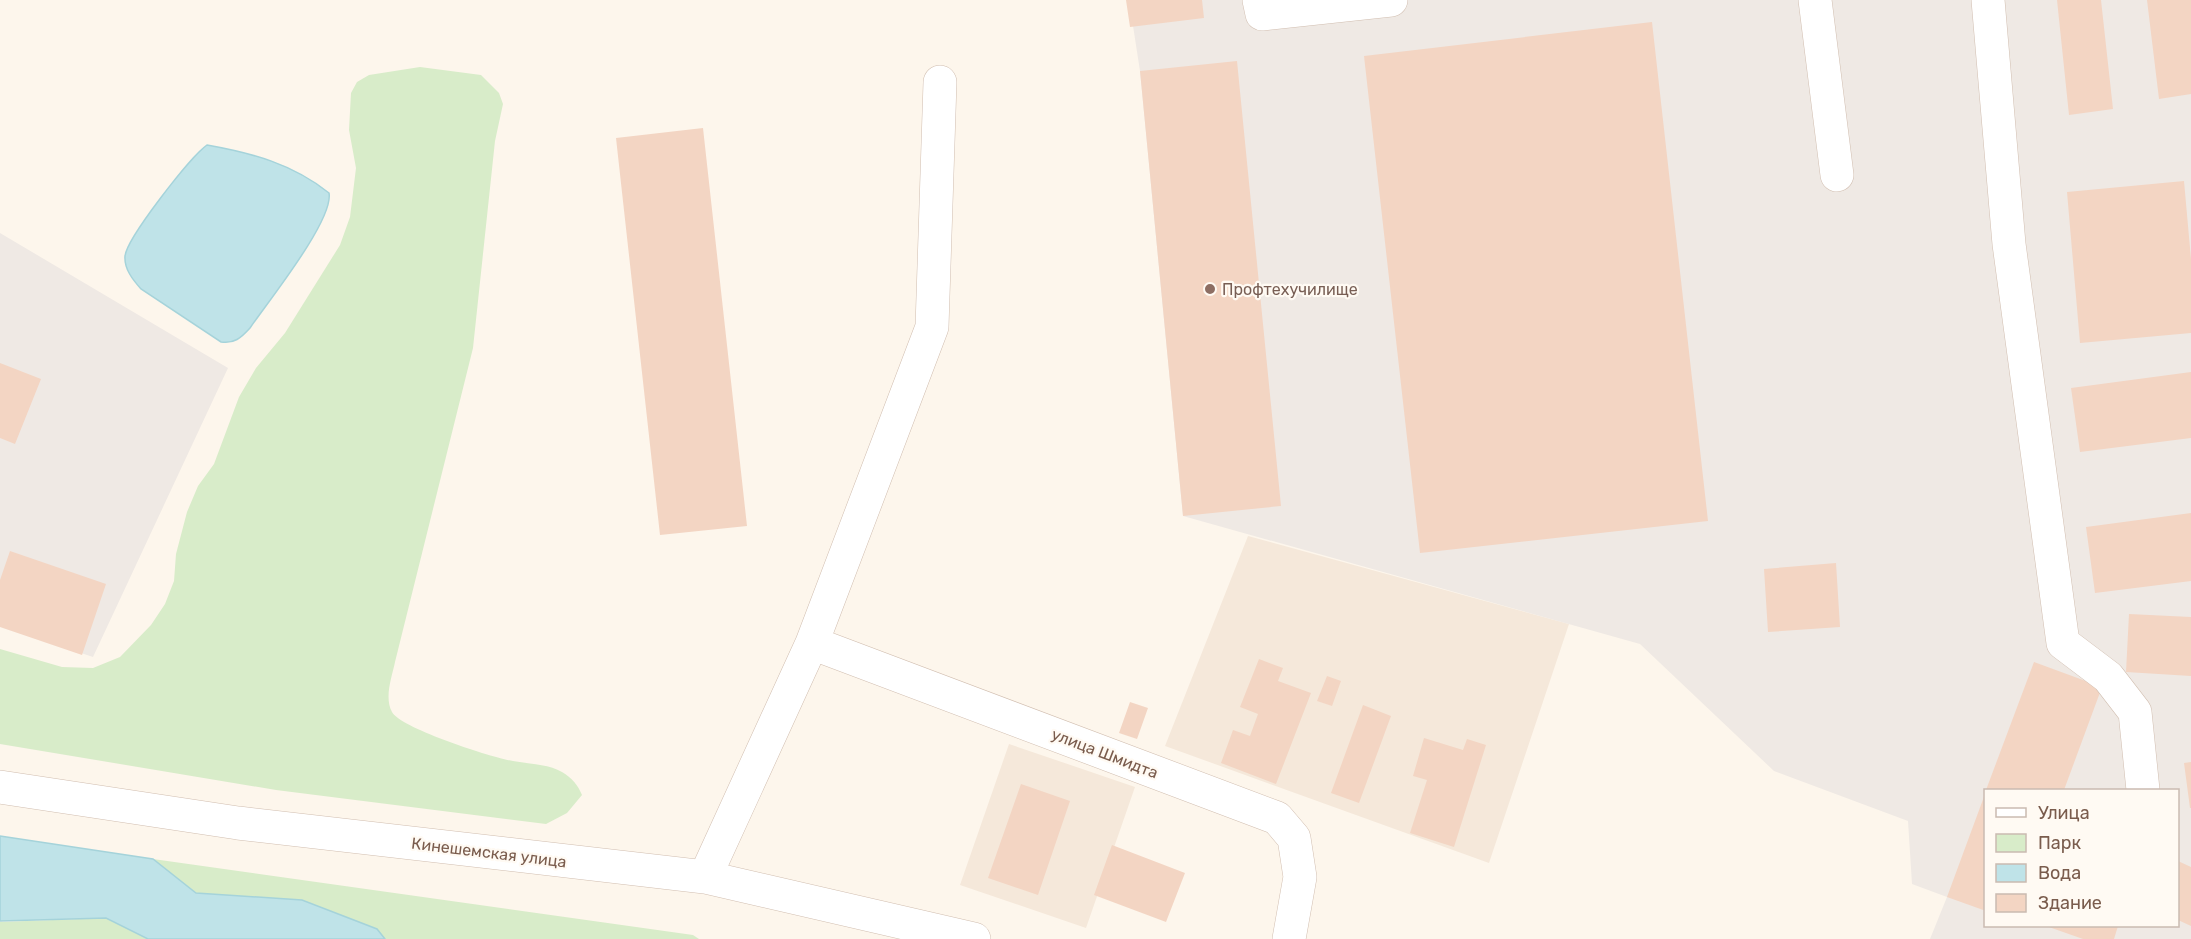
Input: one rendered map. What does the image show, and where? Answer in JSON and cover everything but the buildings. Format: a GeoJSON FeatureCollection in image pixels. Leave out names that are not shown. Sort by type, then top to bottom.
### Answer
{"type":"FeatureCollection","features":[{"type":"Feature","properties":{"kind":"street"},"geometry":{"type":"LineString","coordinates":[[1259,0],[1262,14],[1391,0]]}},
{"type":"Feature","properties":{"kind":"street"},"geometry":{"type":"LineString","coordinates":[[1815,0],[1837,175]]}},
{"type":"Feature","properties":{"kind":"street"},"geometry":{"type":"LineString","coordinates":[[1988,0],[2009,244],[2063,643],[2108,676],[2135,712],[2143,789]]}},
{"type":"Feature","properties":{"kind":"street"},"geometry":{"type":"LineString","coordinates":[[705,877],[812,643],[932,327],[940,82]]}},
{"type":"Feature","properties":{"kind":"street","name":"улица Шмидта"},"geometry":{"type":"LineString","coordinates":[[812,643],[1277,818],[1294,837],[1300,877],[1288,939]]}},
{"type":"Feature","properties":{"kind":"street","name":"Кинешемская улица"},"geometry":{"type":"LineString","coordinates":[[0,787],[238,823],[705,877],[974,939]]}},
{"type":"Feature","properties":{"kind":"shaded area"},"geometry":{"type":"Polygon","coordinates":[[[1129,0],[2191,0],[2191,939],[1930,939],[1947,897],[1912,884],[1908,821],[1774,771],[1640,644],[1183,516],[1140,71],[1129,0]]]}},
{"type":"Feature","properties":{"kind":"shaded area"},"geometry":{"type":"Polygon","coordinates":[[[0,233],[228,368],[93,657],[0,626],[0,233]]]}},
{"type":"Feature","properties":{"kind":"shaded area"},"geometry":{"type":"Polygon","coordinates":[[[1248,536],[1569,624],[1489,863],[1165,746],[1248,536]]]}},
{"type":"Feature","properties":{"kind":"shaded area"},"geometry":{"type":"Polygon","coordinates":[[[1009,744],[1135,787],[1086,928],[960,885],[1009,744]]]}},
{"type":"Feature","properties":{"kind":"green space"},"geometry":{"type":"Polygon","coordinates":[[[420,67],[481,75],[499,93],[503,104],[495,141],[473,348],[391,680],[390,706],[399,719],[429,734],[502,759],[557,769],[572,779],[582,795],[567,813],[546,824],[276,790],[0,744],[0,649],[62,667],[93,668],[120,657],[151,625],[165,604],[174,581],[176,554],[187,512],[198,486],[214,464],[239,397],[256,368],[285,333],[340,245],[350,217],[356,168],[349,130],[351,93],[357,82],[369,75],[420,67]]]}},
{"type":"Feature","properties":{"kind":"green space"},"geometry":{"type":"Polygon","coordinates":[[[153,859],[693,935],[699,939],[385,939],[377,929],[302,900],[196,893],[153,859]]]}},
{"type":"Feature","properties":{"kind":"green space"},"geometry":{"type":"Polygon","coordinates":[[[106,918],[148,939],[0,939],[0,922],[106,918]]]}},
{"type":"Feature","properties":{"kind":"water"},"geometry":{"type":"Polygon","coordinates":[[[207,145],[271,161],[301,174],[329,193],[328,206],[321,222],[298,261],[250,328],[230,342],[221,342],[141,289],[130,274],[125,261],[128,247],[147,216],[187,165],[207,145]]]}},
{"type":"Feature","properties":{"kind":"water"},"geometry":{"type":"Polygon","coordinates":[[[0,836],[153,859],[196,893],[302,900],[377,929],[385,939],[148,939],[106,918],[0,921],[0,836]]]}},
{"type":"Feature","properties":{"kind":"place","name":"Профтехучилище"},"geometry":{"type":"Point","coordinates":[1210,289]}}]}
